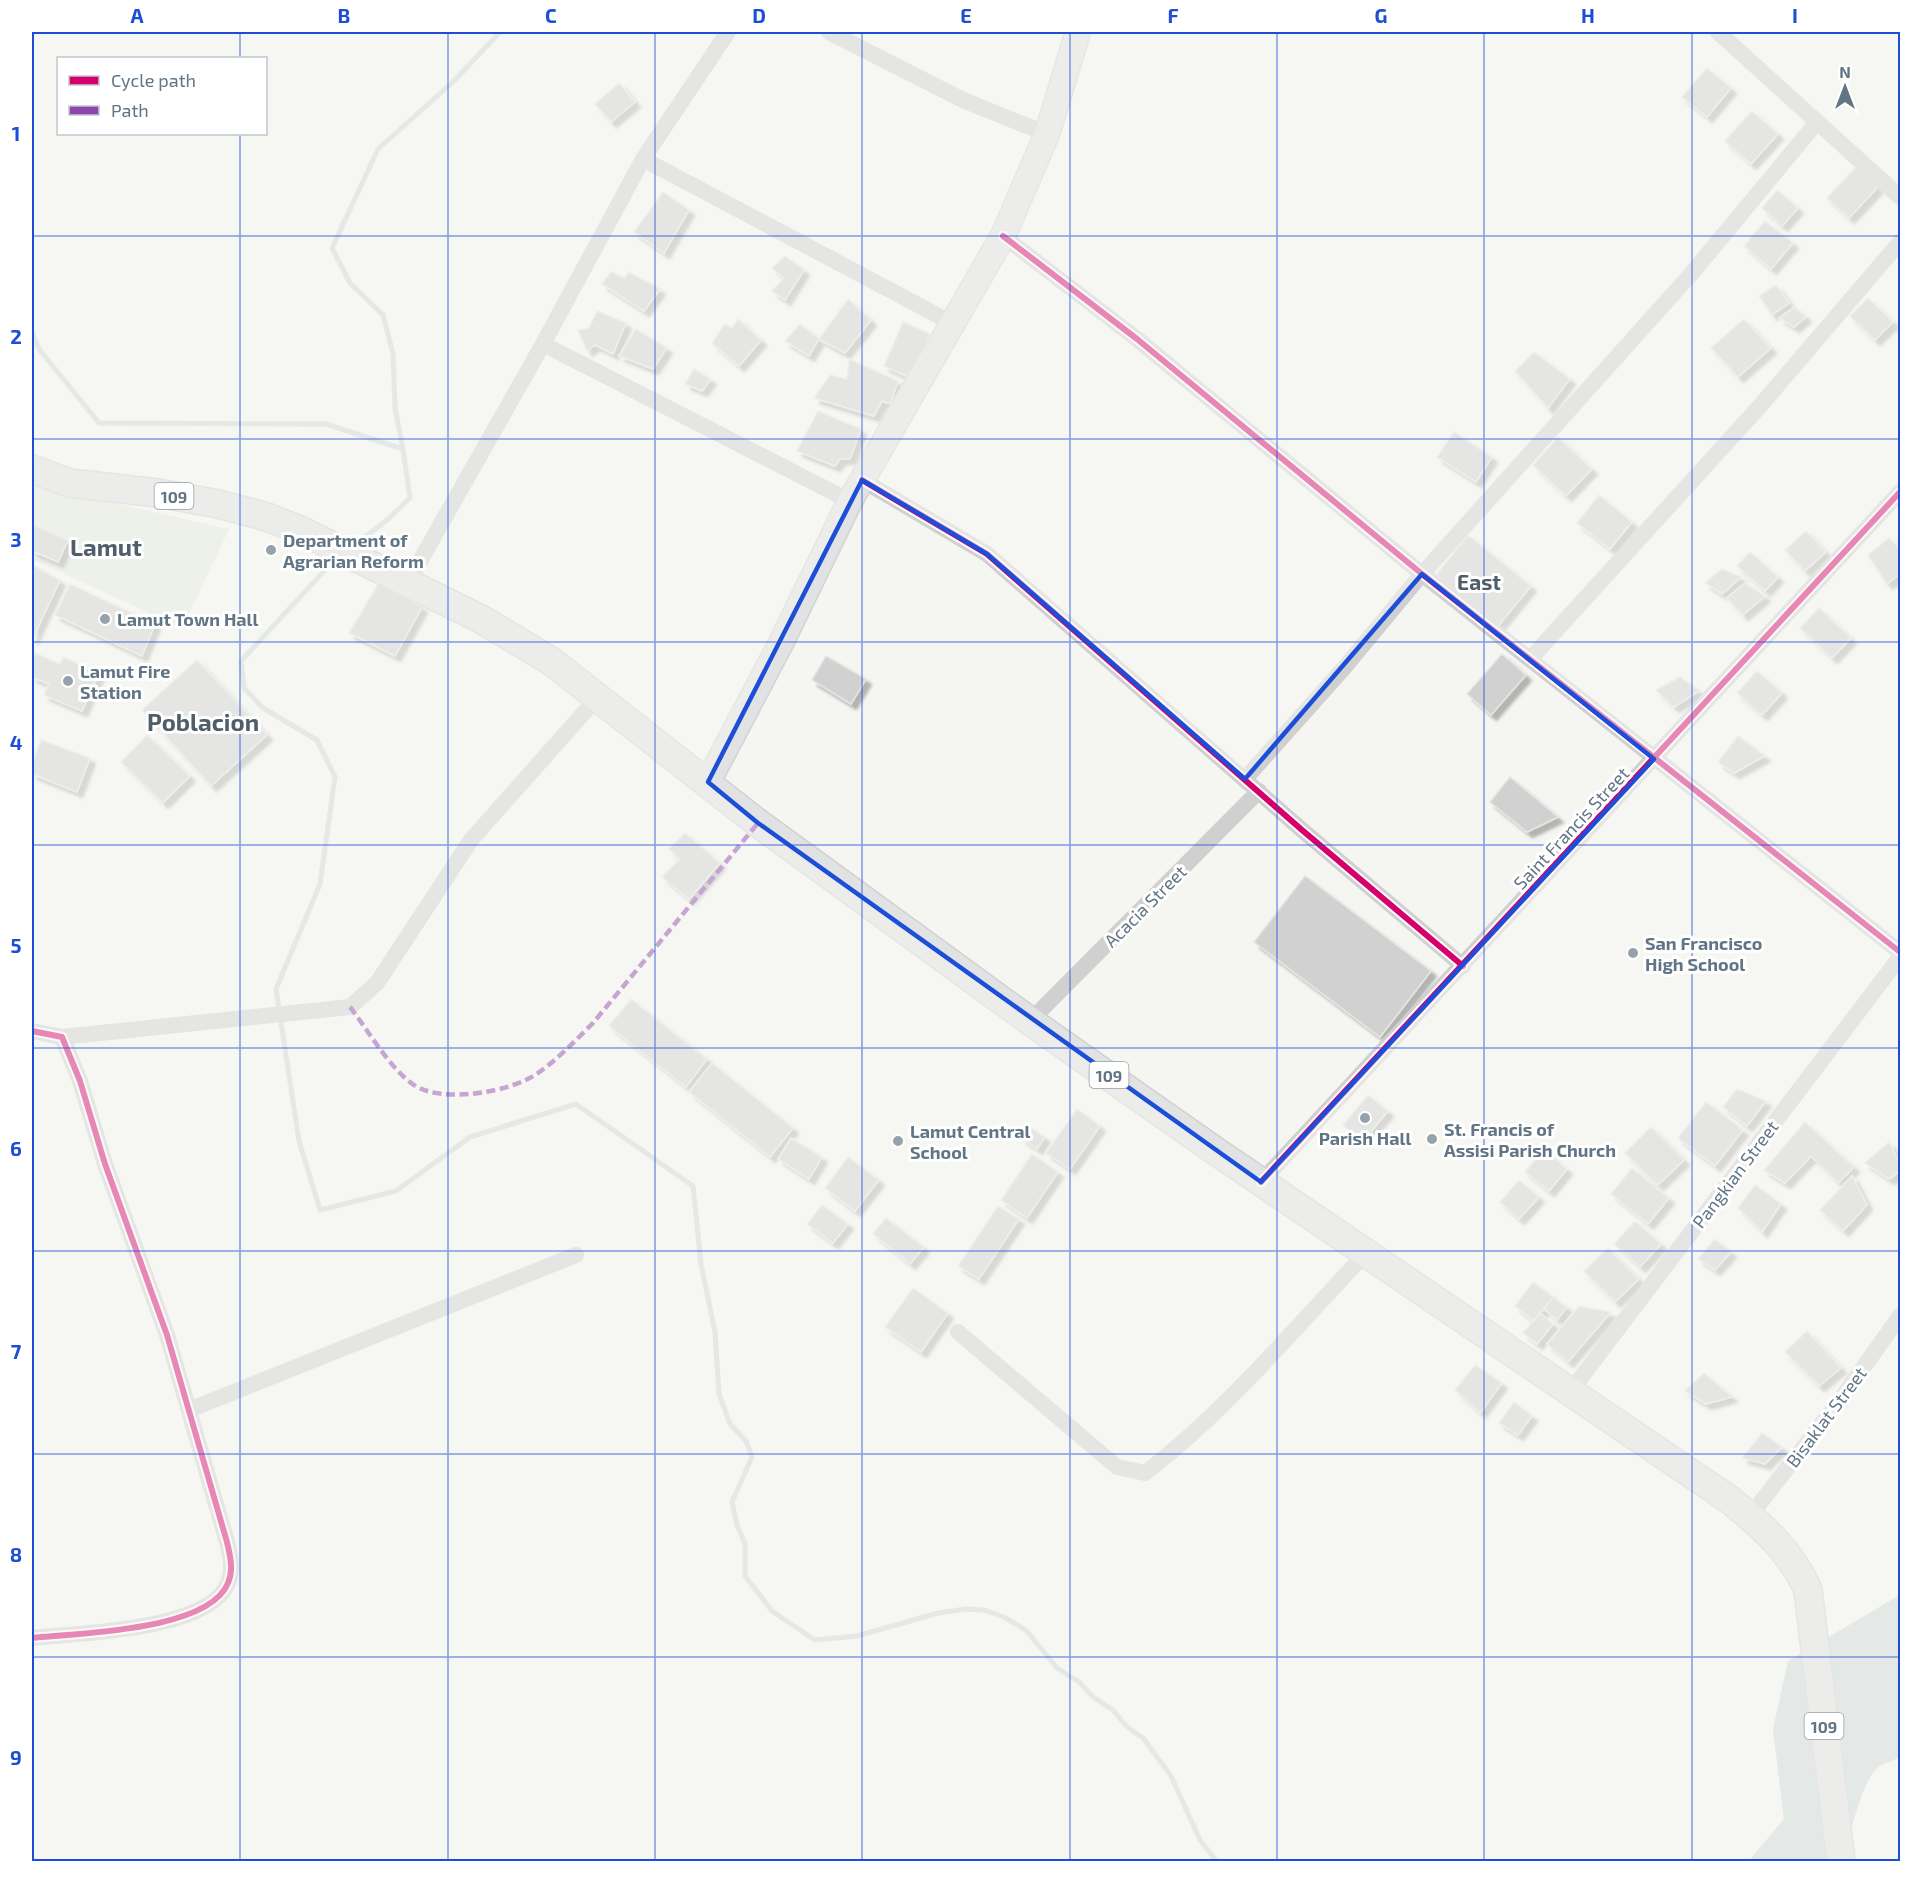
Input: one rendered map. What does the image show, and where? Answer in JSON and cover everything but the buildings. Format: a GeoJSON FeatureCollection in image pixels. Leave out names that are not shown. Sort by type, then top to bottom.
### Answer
{"type":"FeatureCollection","features":[{"type":"Feature","properties":{"kind":"main road","name":"109"},"geometry":{"type":"LineString","coordinates":[[32,469],[70,483],[94,488],[158,493],[248,511],[313,537],[479,618],[551,661],[758,823],[1030,1021],[1261,1182],[1750,1516],[1794,1560],[1808,1590],[1841,1862]]}},
{"type":"Feature","properties":{"kind":"street"},"geometry":{"type":"LineString","coordinates":[[400,580],[543,344],[643,159],[728,32]]}},
{"type":"Feature","properties":{"kind":"street"},"geometry":{"type":"LineString","coordinates":[[829,32],[963,100],[1047,134]]}},
{"type":"Feature","properties":{"kind":"street"},"geometry":{"type":"LineString","coordinates":[[708,782],[781,643],[850,501],[1003,236],[1047,134],[1078,32]]}},
{"type":"Feature","properties":{"kind":"street"},"geometry":{"type":"LineString","coordinates":[[1718,32],[1900,197]]}},
{"type":"Feature","properties":{"kind":"street"},"geometry":{"type":"LineString","coordinates":[[1245,779],[1344,668],[1422,574],[1692,273],[1817,122]]}},
{"type":"Feature","properties":{"kind":"street"},"geometry":{"type":"LineString","coordinates":[[643,159],[952,323]]}},
{"type":"Feature","properties":{"kind":"street"},"geometry":{"type":"LineString","coordinates":[[1003,236],[1137,339],[1422,574],[1900,952]]}},
{"type":"Feature","properties":{"kind":"street"},"geometry":{"type":"LineString","coordinates":[[1531,658],[1760,406],[1900,242]]}},
{"type":"Feature","properties":{"kind":"street"},"geometry":{"type":"LineString","coordinates":[[543,344],[850,501]]}},
{"type":"Feature","properties":{"kind":"street"},"geometry":{"type":"LineString","coordinates":[[862,480],[987,554],[1462,966]]}},
{"type":"Feature","properties":{"kind":"street","name":"Saint Francis Street"},"geometry":{"type":"LineString","coordinates":[[1261,1182],[1900,492]]}},
{"type":"Feature","properties":{"kind":"street"},"geometry":{"type":"LineString","coordinates":[[32,1030],[62,1038],[350,1007],[377,983],[478,831],[597,698]]}},
{"type":"Feature","properties":{"kind":"street","name":"Acacia Street"},"geometry":{"type":"LineString","coordinates":[[1030,1021],[1259,791]]}},
{"type":"Feature","properties":{"kind":"street","name":"Pangkian Street"},"geometry":{"type":"LineString","coordinates":[[1570,1392],[1900,957]]}},
{"type":"Feature","properties":{"kind":"street"},"geometry":{"type":"LineString","coordinates":[[32,1638],[171,1620],[208,1606],[221,1595],[232,1570],[167,1335],[105,1164],[80,1081],[62,1038]]}},
{"type":"Feature","properties":{"kind":"street"},"geometry":{"type":"LineString","coordinates":[[958,1332],[1117,1467],[1145,1473],[1166,1457],[1246,1380],[1366,1253]]}},
{"type":"Feature","properties":{"kind":"street"},"geometry":{"type":"LineString","coordinates":[[189,1410],[576,1255]]}},
{"type":"Feature","properties":{"kind":"street","name":"Bisaklat Street"},"geometry":{"type":"LineString","coordinates":[[1750,1516],[1831,1412],[1900,1316]]}},
{"type":"Feature","properties":{"kind":"highlighted area"},"geometry":{"type":"Polygon","coordinates":[[[862,480],[987,554],[1245,779],[1422,574],[1654,759],[1261,1182],[758,823],[708,782],[862,480]]]}},
{"type":"Feature","properties":{"kind":"shaded area"},"geometry":{"type":"Polygon","coordinates":[[[32,485],[229,529],[182,628],[32,559],[32,485]]]}},
{"type":"Feature","properties":{"kind":"shaded area"},"geometry":{"type":"Polygon","coordinates":[[[1900,1595],[1900,1756],[1878,1767],[1870,1777],[1839,1861],[1748,1862],[1784,1819],[1773,1729],[1788,1661],[1900,1595]]]}},
{"type":"Feature","properties":{"kind":"waterway"},"geometry":{"type":"LineString","coordinates":[[403,449],[395,408],[393,354],[383,315],[350,283],[332,248],[378,149],[453,82],[500,32]]}},
{"type":"Feature","properties":{"kind":"waterway"},"geometry":{"type":"LineString","coordinates":[[32,332],[39,349],[99,423],[326,424],[403,449],[410,498],[387,520],[352,547]]}},
{"type":"Feature","properties":{"kind":"waterway"},"geometry":{"type":"LineString","coordinates":[[337,557],[241,661],[244,688],[263,708],[317,740],[335,777],[320,884],[276,989],[299,1141],[320,1210],[396,1191],[470,1137],[576,1104],[693,1186],[701,1264],[715,1332],[719,1394],[730,1424],[746,1441],[752,1457],[732,1502],[737,1525],[745,1544],[745,1576],[772,1611],[815,1640],[857,1636],[938,1613],[966,1609],[984,1610],[1004,1617],[1026,1630],[1057,1668],[1079,1682],[1093,1697],[1113,1710],[1126,1726],[1143,1738],[1171,1776],[1200,1840],[1217,1862]]}},
{"type":"Feature","properties":{"kind":"marked path"},"geometry":{"type":"LineString","coordinates":[[350,1007],[396,1069],[414,1085],[426,1091],[459,1095],[495,1090],[526,1080],[552,1062],[593,1023],[758,823]]}},
{"type":"Feature","properties":{"kind":"cycle path"},"geometry":{"type":"LineString","coordinates":[[1003,236],[1137,339],[1422,574],[1900,952]]}},
{"type":"Feature","properties":{"kind":"cycle path"},"geometry":{"type":"LineString","coordinates":[[862,480],[987,554],[1302,830],[1463,966]]}},
{"type":"Feature","properties":{"kind":"cycle path"},"geometry":{"type":"LineString","coordinates":[[1261,1182],[1900,492]]}},
{"type":"Feature","properties":{"kind":"cycle path"},"geometry":{"type":"LineString","coordinates":[[32,1031],[62,1037],[80,1081],[105,1164],[167,1335],[227,1542],[231,1568],[228,1583],[216,1599],[196,1611],[140,1627],[32,1638]]}},
{"type":"Feature","properties":{"kind":"place","name":"Department of Agrarian Reform"},"geometry":{"type":"Point","coordinates":[271,550]}},
{"type":"Feature","properties":{"kind":"place","name":"Lamut Town Hall"},"geometry":{"type":"Point","coordinates":[105,619]}},
{"type":"Feature","properties":{"kind":"place","name":"Lamut Fire Station"},"geometry":{"type":"Point","coordinates":[68,681]}},
{"type":"Feature","properties":{"kind":"place","name":"San Francisco High School"},"geometry":{"type":"Point","coordinates":[1633,953]}},
{"type":"Feature","properties":{"kind":"place","name":"Parish Hall"},"geometry":{"type":"Point","coordinates":[1365,1118]}},
{"type":"Feature","properties":{"kind":"place","name":"St. Francis of Assisi Parish Church"},"geometry":{"type":"Point","coordinates":[1432,1139]}},
{"type":"Feature","properties":{"kind":"place","name":"Lamut Central School"},"geometry":{"type":"Point","coordinates":[898,1141]}},
{"type":"Feature","properties":{"kind":"district","name":"Lamut"},"geometry":{"type":"Point","coordinates":[106,546]}},
{"type":"Feature","properties":{"kind":"district","name":"East"},"geometry":{"type":"Point","coordinates":[1479,581]}},
{"type":"Feature","properties":{"kind":"district","name":"Poblacion"},"geometry":{"type":"Point","coordinates":[203,721]}}]}
